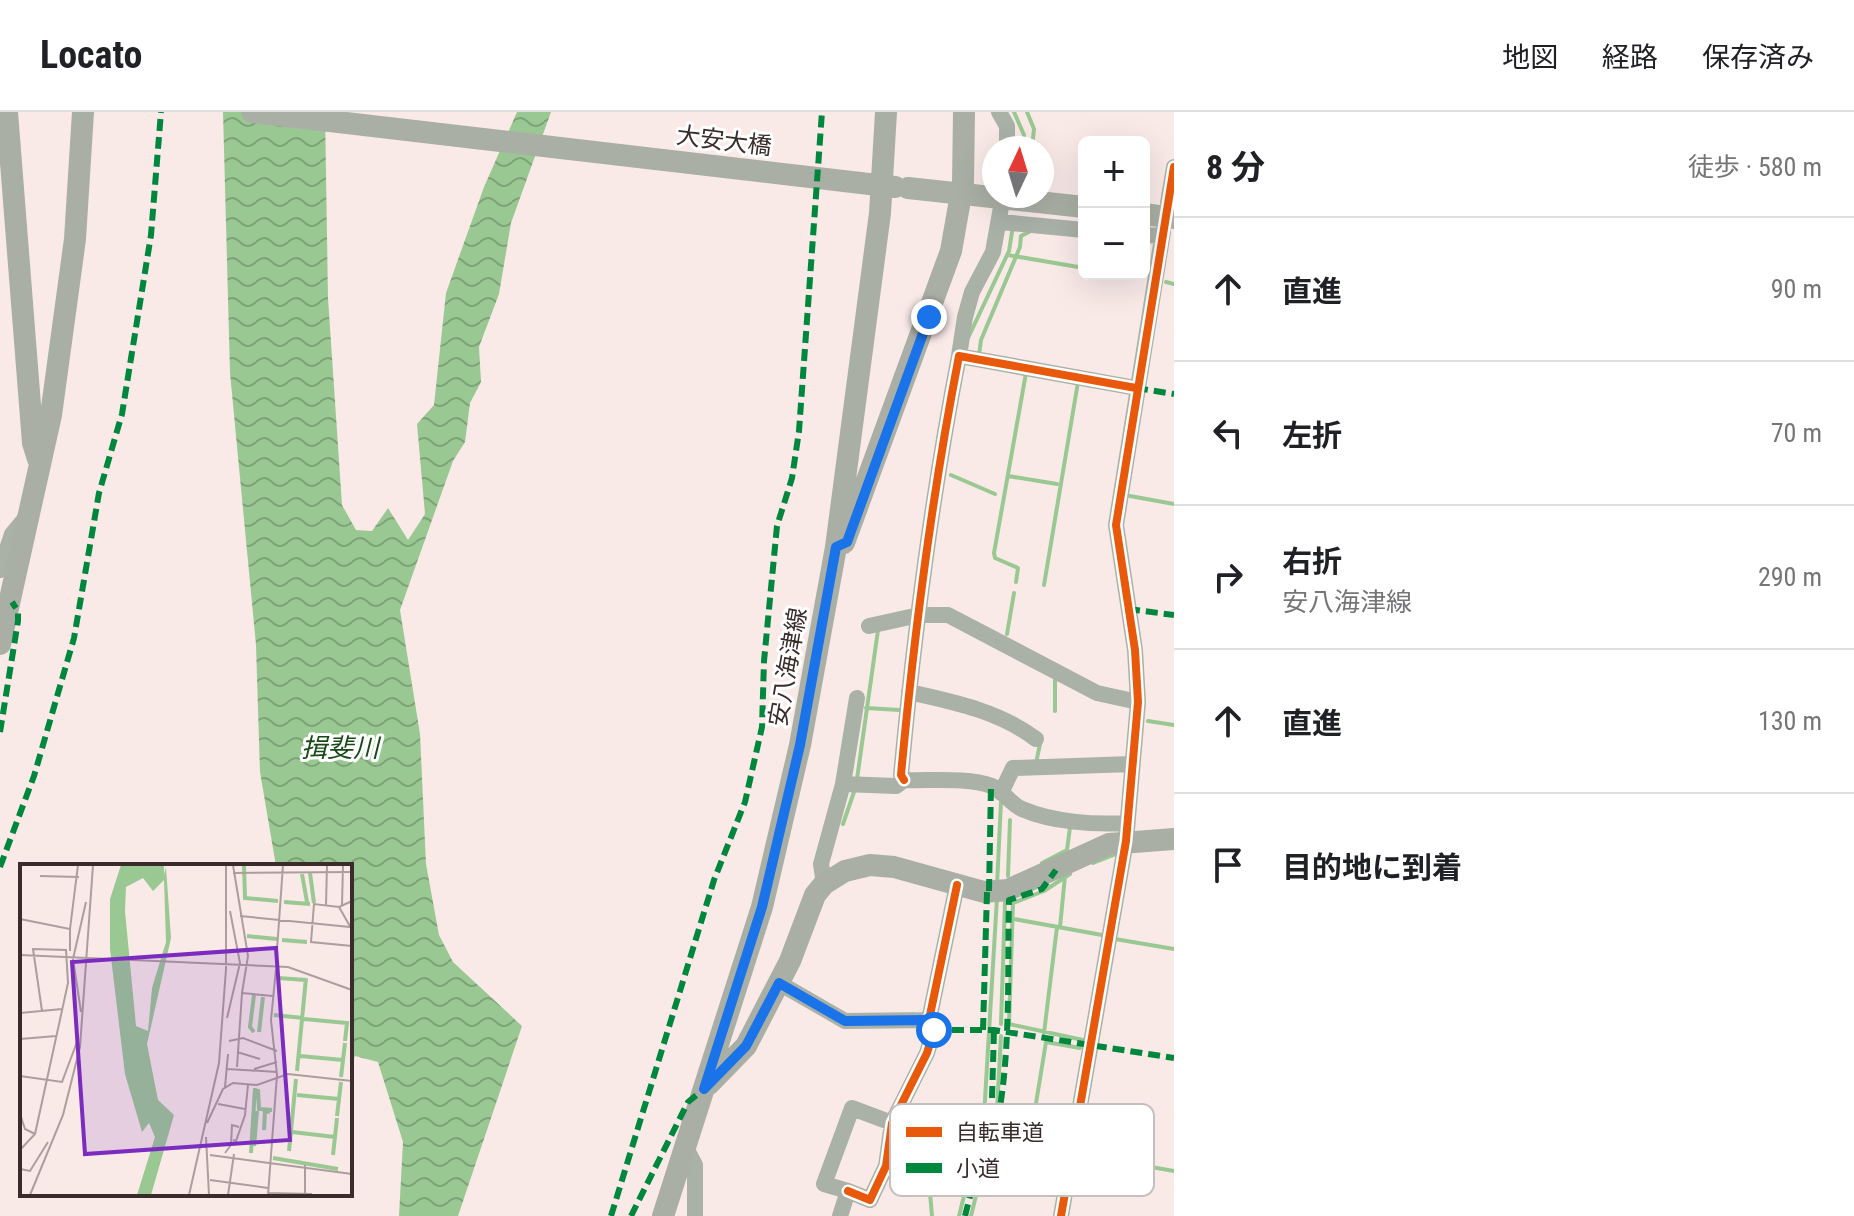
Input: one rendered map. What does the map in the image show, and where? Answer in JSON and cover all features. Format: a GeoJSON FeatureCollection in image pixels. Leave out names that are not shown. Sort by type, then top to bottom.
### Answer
{"type":"FeatureCollection","features":[{"type":"Feature","properties":{"kind":"main road"},"geometry":{"type":"LineString","coordinates":[[7,112],[33,443],[40,468]]}},
{"type":"Feature","properties":{"kind":"main road"},"geometry":{"type":"LineString","coordinates":[[0,644],[40,468],[75,239],[83,112]]}},
{"type":"Feature","properties":{"kind":"main road","name":"大安大橋"},"geometry":{"type":"LineString","coordinates":[[252,112],[485,137],[855,185],[882,185],[1078,206]]}},
{"type":"Feature","properties":{"kind":"main road","name":"安八海津線"},"geometry":{"type":"LineString","coordinates":[[663,1216],[762,907],[800,745],[836,547],[882,185],[886,112]]}},
{"type":"Feature","properties":{"kind":"main road"},"geometry":{"type":"LineString","coordinates":[[836,547],[847,542],[951,251],[963,183],[964,112]]}},
{"type":"Feature","properties":{"kind":"main road"},"geometry":{"type":"LineString","coordinates":[[704,1089],[746,1046],[779,983],[807,909],[824,884],[845,871],[870,865],[894,867],[984,892],[1008,890],[1109,844],[1127,832],[1174,839]]}},
{"type":"Feature","properties":{"kind":"street"},"geometry":{"type":"LineString","coordinates":[[999,112],[1007,126],[1007,136]]}},
{"type":"Feature","properties":{"kind":"street"},"geometry":{"type":"LineString","coordinates":[[1080,1104],[1127,832],[1138,702],[1135,650],[1116,525],[1174,167]]}},
{"type":"Feature","properties":{"kind":"street"},"geometry":{"type":"LineString","coordinates":[[904,780],[901,775],[909,692],[959,356],[972,292],[993,252],[1002,208]]}},
{"type":"Feature","properties":{"kind":"street"},"geometry":{"type":"LineString","coordinates":[[1001,222],[1078,229]]}},
{"type":"Feature","properties":{"kind":"street"},"geometry":{"type":"LineString","coordinates":[[959,356],[1136,388]]}},
{"type":"Feature","properties":{"kind":"street"},"geometry":{"type":"LineString","coordinates":[[0,570],[12,534],[31,512]]}},
{"type":"Feature","properties":{"kind":"street"},"geometry":{"type":"LineString","coordinates":[[869,626],[919,615],[948,615],[1097,693],[1138,702]]}},
{"type":"Feature","properties":{"kind":"street"},"geometry":{"type":"LineString","coordinates":[[909,692],[961,704],[1015,723],[1036,739]]}},
{"type":"Feature","properties":{"kind":"street"},"geometry":{"type":"LineString","coordinates":[[824,884],[821,864],[843,784],[857,698]]}},
{"type":"Feature","properties":{"kind":"street"},"geometry":{"type":"LineString","coordinates":[[1001,793],[1013,768],[1132,764]]}},
{"type":"Feature","properties":{"kind":"street"},"geometry":{"type":"LineString","coordinates":[[843,784],[896,786],[904,780],[994,786],[1020,808],[1127,832]]}},
{"type":"Feature","properties":{"kind":"street"},"geometry":{"type":"LineString","coordinates":[[902,1104],[927,1053],[934,1030],[929,1020],[957,885]]}},
{"type":"Feature","properties":{"kind":"street"},"geometry":{"type":"LineString","coordinates":[[779,983],[845,1021],[929,1020]]}},
{"type":"Feature","properties":{"kind":"street"},"geometry":{"type":"LineString","coordinates":[[890,1122],[852,1108],[824,1184],[870,1200],[886,1166],[890,1137]]}},
{"type":"Feature","properties":{"kind":"street"},"geometry":{"type":"LineString","coordinates":[[685,1146],[695,1165],[695,1216]]}},
{"type":"Feature","properties":{"kind":"street"},"geometry":{"type":"LineString","coordinates":[[840,1216],[848,1191]]}},
{"type":"Feature","properties":{"kind":"street"},"geometry":{"type":"LineString","coordinates":[[1061,1216],[1064,1196]]}},
{"type":"Feature","properties":{"kind":"water","name":"揖斐川"},"geometry":{"type":"Polygon","coordinates":[[[223,112],[325,112],[328,298],[342,505],[356,530],[372,531],[388,508],[408,540],[425,514],[417,424],[434,405],[446,293],[484,187],[517,112],[551,112],[511,223],[499,294],[479,347],[481,382],[470,403],[465,442],[453,461],[400,610],[420,734],[426,864],[439,935],[453,962],[522,1026],[458,1216],[399,1216],[403,1142],[378,1062],[355,1056],[352,1062],[352,864],[276,864],[260,772],[256,645],[230,373],[223,112]]]}},
{"type":"Feature","properties":{"kind":"waterway"},"geometry":{"type":"LineString","coordinates":[[1014,112],[1024,136]]}},
{"type":"Feature","properties":{"kind":"waterway"},"geometry":{"type":"LineString","coordinates":[[1027,112],[1034,129],[1033,136]]}},
{"type":"Feature","properties":{"kind":"waterway"},"geometry":{"type":"LineString","coordinates":[[969,336],[1009,251],[1013,226]]}},
{"type":"Feature","properties":{"kind":"waterway"},"geometry":{"type":"LineString","coordinates":[[979,355],[981,340],[1020,247],[1021,236],[1029,232]]}},
{"type":"Feature","properties":{"kind":"waterway"},"geometry":{"type":"LineString","coordinates":[[1008,255],[1078,267]]}},
{"type":"Feature","properties":{"kind":"waterway"},"geometry":{"type":"LineString","coordinates":[[1166,282],[1174,284]]}},
{"type":"Feature","properties":{"kind":"waterway"},"geometry":{"type":"LineString","coordinates":[[1016,582],[1018,568],[995,558],[994,553],[1026,373]]}},
{"type":"Feature","properties":{"kind":"waterway"},"geometry":{"type":"LineString","coordinates":[[1044,585],[1078,382]]}},
{"type":"Feature","properties":{"kind":"waterway"},"geometry":{"type":"LineString","coordinates":[[951,475],[995,494]]}},
{"type":"Feature","properties":{"kind":"waterway"},"geometry":{"type":"LineString","coordinates":[[1008,476],[1057,484]]}},
{"type":"Feature","properties":{"kind":"waterway"},"geometry":{"type":"LineString","coordinates":[[1130,496],[1174,504]]}},
{"type":"Feature","properties":{"kind":"waterway"},"geometry":{"type":"LineString","coordinates":[[1007,634],[1014,593]]}},
{"type":"Feature","properties":{"kind":"waterway"},"geometry":{"type":"LineString","coordinates":[[857,779],[878,630]]}},
{"type":"Feature","properties":{"kind":"waterway"},"geometry":{"type":"LineString","coordinates":[[1055,677],[1055,711]]}},
{"type":"Feature","properties":{"kind":"waterway"},"geometry":{"type":"LineString","coordinates":[[866,708],[900,710]]}},
{"type":"Feature","properties":{"kind":"waterway"},"geometry":{"type":"LineString","coordinates":[[1148,721],[1174,725]]}},
{"type":"Feature","properties":{"kind":"waterway"},"geometry":{"type":"LineString","coordinates":[[1036,763],[1040,744]]}},
{"type":"Feature","properties":{"kind":"waterway"},"geometry":{"type":"LineString","coordinates":[[843,824],[855,789]]}},
{"type":"Feature","properties":{"kind":"waterway"},"geometry":{"type":"LineString","coordinates":[[997,885],[1001,802]]}},
{"type":"Feature","properties":{"kind":"waterway"},"geometry":{"type":"LineString","coordinates":[[1008,876],[1010,820]]}},
{"type":"Feature","properties":{"kind":"waterway"},"geometry":{"type":"LineString","coordinates":[[1042,863],[1067,850],[1070,827]]}},
{"type":"Feature","properties":{"kind":"waterway"},"geometry":{"type":"LineString","coordinates":[[1093,863],[1116,854]]}},
{"type":"Feature","properties":{"kind":"waterway"},"geometry":{"type":"LineString","coordinates":[[1070,874],[1044,891],[1013,903],[1009,1024],[1083,1040]]}},
{"type":"Feature","properties":{"kind":"waterway"},"geometry":{"type":"LineString","coordinates":[[1060,927],[1065,876]]}},
{"type":"Feature","properties":{"kind":"waterway"},"geometry":{"type":"LineString","coordinates":[[985,1104],[997,898]]}},
{"type":"Feature","properties":{"kind":"waterway"},"geometry":{"type":"LineString","coordinates":[[1001,1024],[1005,902]]}},
{"type":"Feature","properties":{"kind":"waterway"},"geometry":{"type":"LineString","coordinates":[[1014,919],[1102,935]]}},
{"type":"Feature","properties":{"kind":"waterway"},"geometry":{"type":"LineString","coordinates":[[1044,1033],[1057,927]]}},
{"type":"Feature","properties":{"kind":"waterway"},"geometry":{"type":"LineString","coordinates":[[1115,939],[1174,949]]}},
{"type":"Feature","properties":{"kind":"waterway"},"geometry":{"type":"LineString","coordinates":[[997,1104],[1001,1036]]}},
{"type":"Feature","properties":{"kind":"waterway"},"geometry":{"type":"LineString","coordinates":[[1036,1104],[1046,1042],[1080,1048]]}},
{"type":"Feature","properties":{"kind":"waterway"},"geometry":{"type":"LineString","coordinates":[[1154,1167],[1174,1171]]}},
{"type":"Feature","properties":{"kind":"waterway"},"geometry":{"type":"LineString","coordinates":[[930,1196],[932,1216]]}},
{"type":"Feature","properties":{"kind":"waterway"},"geometry":{"type":"LineString","coordinates":[[959,1216],[964,1196]]}},
{"type":"Feature","properties":{"kind":"waterway"},"geometry":{"type":"LineString","coordinates":[[971,1216],[976,1196]]}},
{"type":"Feature","properties":{"kind":"marked path"},"geometry":{"type":"LineString","coordinates":[[0,867],[34,776],[74,638],[99,493],[122,414],[151,235],[161,112]]}},
{"type":"Feature","properties":{"kind":"marked path"},"geometry":{"type":"LineString","coordinates":[[611,1216],[714,880],[745,802],[762,727],[764,661],[777,526],[792,478],[799,431],[822,112]]}},
{"type":"Feature","properties":{"kind":"marked path"},"geometry":{"type":"LineString","coordinates":[[1136,388],[1174,394]]}},
{"type":"Feature","properties":{"kind":"marked path"},"geometry":{"type":"LineString","coordinates":[[0,732],[18,621],[18,611],[12,602]]}},
{"type":"Feature","properties":{"kind":"marked path"},"geometry":{"type":"LineString","coordinates":[[1128,609],[1174,615]]}},
{"type":"Feature","properties":{"kind":"marked path"},"geometry":{"type":"LineString","coordinates":[[989,891],[991,786]]}},
{"type":"Feature","properties":{"kind":"marked path"},"geometry":{"type":"LineString","coordinates":[[1001,1104],[1006,1049],[1009,900],[1042,889],[1056,870]]}},
{"type":"Feature","properties":{"kind":"marked path"},"geometry":{"type":"LineString","coordinates":[[983,1030],[987,892]]}},
{"type":"Feature","properties":{"kind":"marked path"},"geometry":{"type":"LineString","coordinates":[[934,1030],[994,1030],[1174,1058]]}},
{"type":"Feature","properties":{"kind":"marked path"},"geometry":{"type":"LineString","coordinates":[[992,1098],[994,1030]]}},
{"type":"Feature","properties":{"kind":"marked path"},"geometry":{"type":"LineString","coordinates":[[631,1216],[688,1102],[704,1089]]}},
{"type":"Feature","properties":{"kind":"marked path"},"geometry":{"type":"LineString","coordinates":[[965,1216],[970,1196]]}},
{"type":"Feature","properties":{"kind":"cycle path"},"geometry":{"type":"LineString","coordinates":[[1080,1104],[1126,841],[1138,702],[1135,650],[1116,525],[1174,167]]}},
{"type":"Feature","properties":{"kind":"cycle path"},"geometry":{"type":"LineString","coordinates":[[904,780],[901,775],[918,617],[940,460],[959,356],[1136,388]]}},
{"type":"Feature","properties":{"kind":"cycle path"},"geometry":{"type":"LineString","coordinates":[[902,1104],[927,1053],[934,1030],[929,1020],[957,885]]}},
{"type":"Feature","properties":{"kind":"cycle path"},"geometry":{"type":"LineString","coordinates":[[848,1191],[870,1200],[886,1166],[890,1137]]}},
{"type":"Feature","properties":{"kind":"cycle path"},"geometry":{"type":"LineString","coordinates":[[1061,1216],[1064,1196]]}},
{"type":"Feature","properties":{"kind":"route"},"geometry":{"type":"LineString","coordinates":[[929,317],[847,542],[836,547],[800,745],[762,907],[704,1089],[746,1046],[779,983],[845,1021],[929,1020],[934,1030]]}}]}
